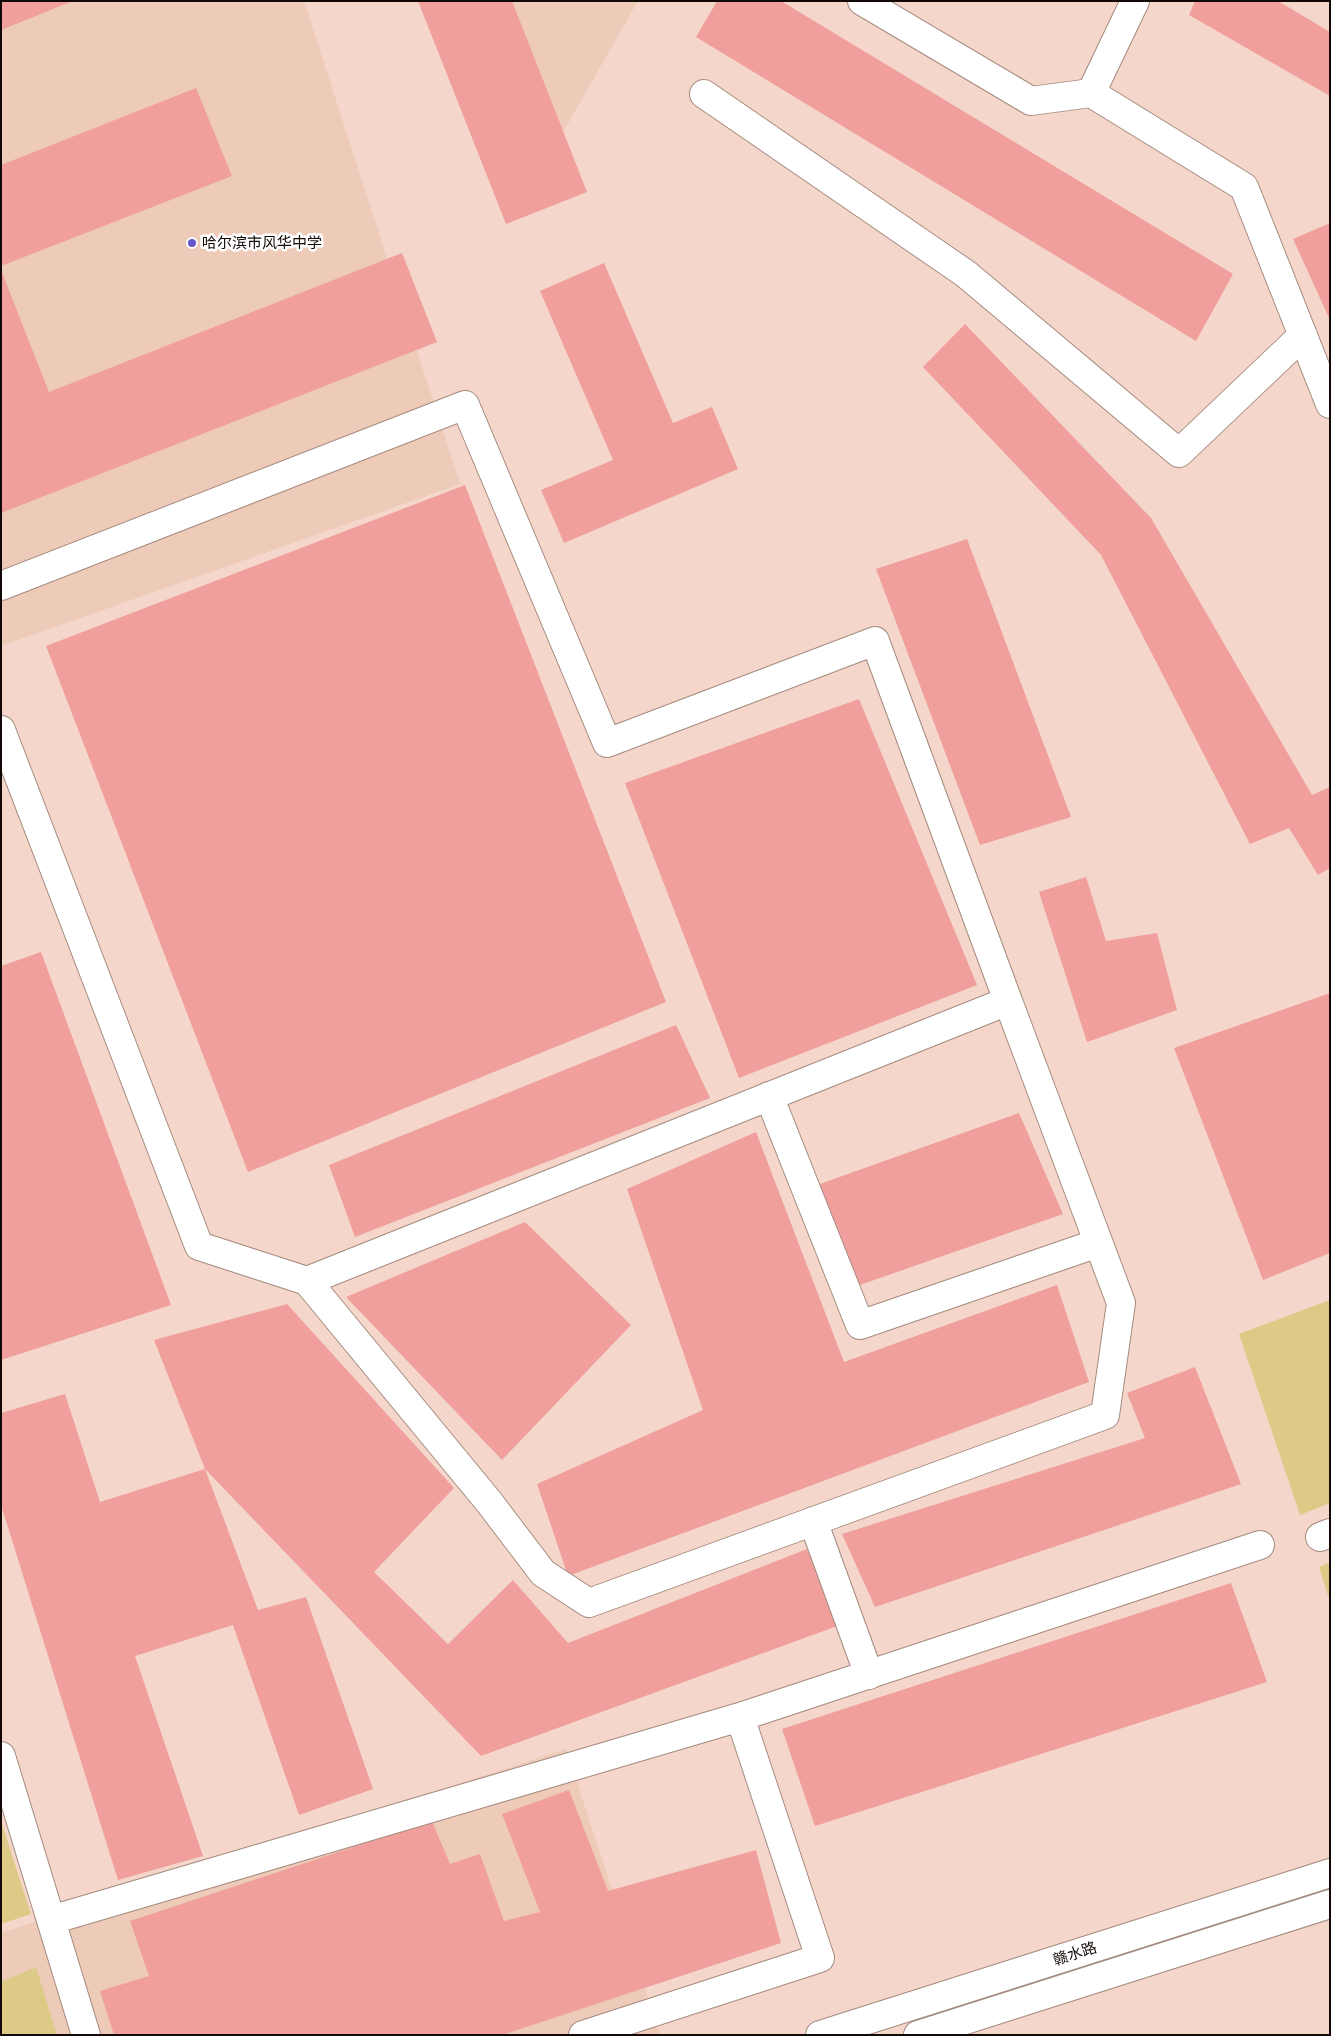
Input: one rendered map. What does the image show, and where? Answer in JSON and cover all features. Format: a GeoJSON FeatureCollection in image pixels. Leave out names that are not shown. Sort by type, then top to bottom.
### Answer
{"type":"FeatureCollection","features":[{"type":"Feature","properties":{"kind":"main road"},"geometry":{"type":"LineString","coordinates":[[862,1],[1031,100],[1091,92],[1244,187],[1330,404]]}},
{"type":"Feature","properties":{"kind":"main road"},"geometry":{"type":"LineString","coordinates":[[1091,92],[1135,1]]}},
{"type":"Feature","properties":{"kind":"main road"},"geometry":{"type":"LineString","coordinates":[[704,94],[966,274],[1179,453],[1302,335]]}},
{"type":"Feature","properties":{"kind":"main road"},"geometry":{"type":"LineString","coordinates":[[1,586],[465,405],[608,743],[874,641],[1121,1303],[1105,1414],[589,1603],[543,1573],[489,1502],[307,1281],[199,1246],[1,730]]}},
{"type":"Feature","properties":{"kind":"main road"},"geometry":{"type":"LineString","coordinates":[[307,1281],[1008,1001]]}},
{"type":"Feature","properties":{"kind":"main road"},"geometry":{"type":"LineString","coordinates":[[769,1096],[860,1326],[1098,1243]]}},
{"type":"Feature","properties":{"kind":"main road"},"geometry":{"type":"LineString","coordinates":[[813,1521],[869,1675]]}},
{"type":"Feature","properties":{"kind":"main road"},"geometry":{"type":"LineString","coordinates":[[51,1920],[740,1717],[1260,1545]]}},
{"type":"Feature","properties":{"kind":"main road"},"geometry":{"type":"LineString","coordinates":[[583,2035],[820,1958],[740,1717]]}},
{"type":"Feature","properties":{"kind":"main road"},"geometry":{"type":"LineString","coordinates":[[1,1756],[86,2035]]}},
{"type":"Feature","properties":{"kind":"main road","name":"赣水路"},"geometry":{"type":"LineString","coordinates":[[820,2035],[1330,1873]]}},
{"type":"Feature","properties":{"kind":"main road","name":"赣水路"},"geometry":{"type":"LineString","coordinates":[[918,2035],[1330,1904]]}},
{"type":"Feature","properties":{"kind":"shaded area","name":"哈尔滨市风华中学"},"geometry":{"type":"Polygon","coordinates":[[[1,1],[304,1],[460,484],[1,646],[1,1]]]}},
{"type":"Feature","properties":{"kind":"shaded area"},"geometry":{"type":"Polygon","coordinates":[[[428,1],[638,1],[523,202],[428,1]]]}},
{"type":"Feature","properties":{"kind":"shaded area"},"geometry":{"type":"Polygon","coordinates":[[[1330,1300],[1330,1503],[1300,1515],[1239,1334],[1330,1300]]]}},
{"type":"Feature","properties":{"kind":"shaded area"},"geometry":{"type":"Polygon","coordinates":[[[1330,1562],[1330,1602],[1319,1567],[1330,1562]]]}},
{"type":"Feature","properties":{"kind":"shaded area"},"geometry":{"type":"Polygon","coordinates":[[[566,1749],[660,2035],[1,2035],[1,1933],[566,1749]]]}},
{"type":"Feature","properties":{"kind":"shaded area"},"geometry":{"type":"Polygon","coordinates":[[[1,1821],[31,1914],[1,1924],[1,1821]]]}},
{"type":"Feature","properties":{"kind":"shaded area"},"geometry":{"type":"Polygon","coordinates":[[[36,1967],[57,2035],[1,2035],[1,1982],[36,1967]]]}},
{"type":"Feature","properties":{"kind":"building"},"geometry":{"type":"Polygon","coordinates":[[[1,1],[73,1],[1,30],[1,1]]]}},
{"type":"Feature","properties":{"kind":"building"},"geometry":{"type":"Polygon","coordinates":[[[418,1],[512,1],[587,192],[506,224],[418,1]]]}},
{"type":"Feature","properties":{"kind":"building"},"geometry":{"type":"Polygon","coordinates":[[[717,1],[781,1],[1233,274],[1196,341],[696,37],[717,1]]]}},
{"type":"Feature","properties":{"kind":"building"},"geometry":{"type":"Polygon","coordinates":[[[1195,1],[1278,1],[1330,32],[1330,96],[1189,15],[1195,1]]]}},
{"type":"Feature","properties":{"kind":"building"},"geometry":{"type":"Polygon","coordinates":[[[196,88],[232,176],[1,266],[1,165],[196,88]]]}},
{"type":"Feature","properties":{"kind":"building"},"geometry":{"type":"Polygon","coordinates":[[[1330,223],[1330,320],[1293,239],[1330,223]]]}},
{"type":"Feature","properties":{"kind":"building"},"geometry":{"type":"Polygon","coordinates":[[[402,253],[437,342],[1,513],[1,270],[49,392],[402,253]]]}},
{"type":"Feature","properties":{"kind":"building"},"geometry":{"type":"Polygon","coordinates":[[[604,263],[673,423],[712,407],[738,469],[564,543],[541,490],[613,460],[540,291],[604,263]]]}},
{"type":"Feature","properties":{"kind":"building"},"geometry":{"type":"Polygon","coordinates":[[[965,324],[1151,518],[1312,795],[1330,787],[1330,868],[1318,875],[1289,828],[1250,844],[1101,555],[923,367],[965,324]]]}},
{"type":"Feature","properties":{"kind":"building"},"geometry":{"type":"Polygon","coordinates":[[[465,485],[666,1002],[248,1172],[46,646],[465,485]]]}},
{"type":"Feature","properties":{"kind":"building"},"geometry":{"type":"Polygon","coordinates":[[[967,539],[1071,817],[980,845],[876,569],[967,539]]]}},
{"type":"Feature","properties":{"kind":"building"},"geometry":{"type":"Polygon","coordinates":[[[859,699],[977,985],[739,1078],[625,783],[859,699]]]}},
{"type":"Feature","properties":{"kind":"building"},"geometry":{"type":"Polygon","coordinates":[[[1086,877],[1106,941],[1157,933],[1177,1010],[1087,1042],[1039,892],[1086,877]]]}},
{"type":"Feature","properties":{"kind":"building"},"geometry":{"type":"Polygon","coordinates":[[[41,952],[171,1305],[1,1360],[1,966],[41,952]]]}},
{"type":"Feature","properties":{"kind":"building"},"geometry":{"type":"Polygon","coordinates":[[[1330,993],[1330,1253],[1263,1280],[1174,1048],[1330,993]]]}},
{"type":"Feature","properties":{"kind":"building"},"geometry":{"type":"Polygon","coordinates":[[[676,1025],[710,1098],[355,1237],[329,1165],[676,1025]]]}},
{"type":"Feature","properties":{"kind":"building"},"geometry":{"type":"Polygon","coordinates":[[[1019,1113],[1063,1214],[857,1286],[817,1185],[1019,1113]]]}},
{"type":"Feature","properties":{"kind":"building"},"geometry":{"type":"Polygon","coordinates":[[[756,1132],[844,1362],[1057,1285],[1089,1382],[568,1576],[537,1484],[703,1410],[627,1189],[756,1132]]]}},
{"type":"Feature","properties":{"kind":"building"},"geometry":{"type":"Polygon","coordinates":[[[525,1222],[631,1325],[502,1460],[346,1297],[525,1222]]]}},
{"type":"Feature","properties":{"kind":"building"},"geometry":{"type":"Polygon","coordinates":[[[287,1304],[454,1488],[374,1572],[448,1644],[513,1580],[568,1643],[807,1549],[840,1625],[481,1756],[205,1469],[154,1340],[287,1304]]]}},
{"type":"Feature","properties":{"kind":"building"},"geometry":{"type":"Polygon","coordinates":[[[1195,1367],[1241,1484],[875,1607],[842,1534],[1145,1438],[1127,1393],[1195,1367]]]}},
{"type":"Feature","properties":{"kind":"building"},"geometry":{"type":"Polygon","coordinates":[[[65,1394],[100,1502],[205,1469],[258,1610],[306,1597],[373,1789],[299,1815],[233,1625],[135,1656],[203,1856],[118,1880],[1,1505],[1,1413],[65,1394]]]}},
{"type":"Feature","properties":{"kind":"building"},"geometry":{"type":"Polygon","coordinates":[[[1231,1583],[1267,1682],[815,1826],[782,1729],[1231,1583]]]}},
{"type":"Feature","properties":{"kind":"building"},"geometry":{"type":"Polygon","coordinates":[[[569,1790],[608,1891],[756,1850],[781,1943],[502,2035],[114,2035],[100,1991],[149,1976],[130,1921],[432,1821],[450,1864],[480,1854],[504,1921],[540,1912],[502,1814],[569,1790]]]}},
{"type":"Feature","properties":{"kind":"place","name":"哈尔滨市风华中学"},"geometry":{"type":"Point","coordinates":[192,243]}}]}
